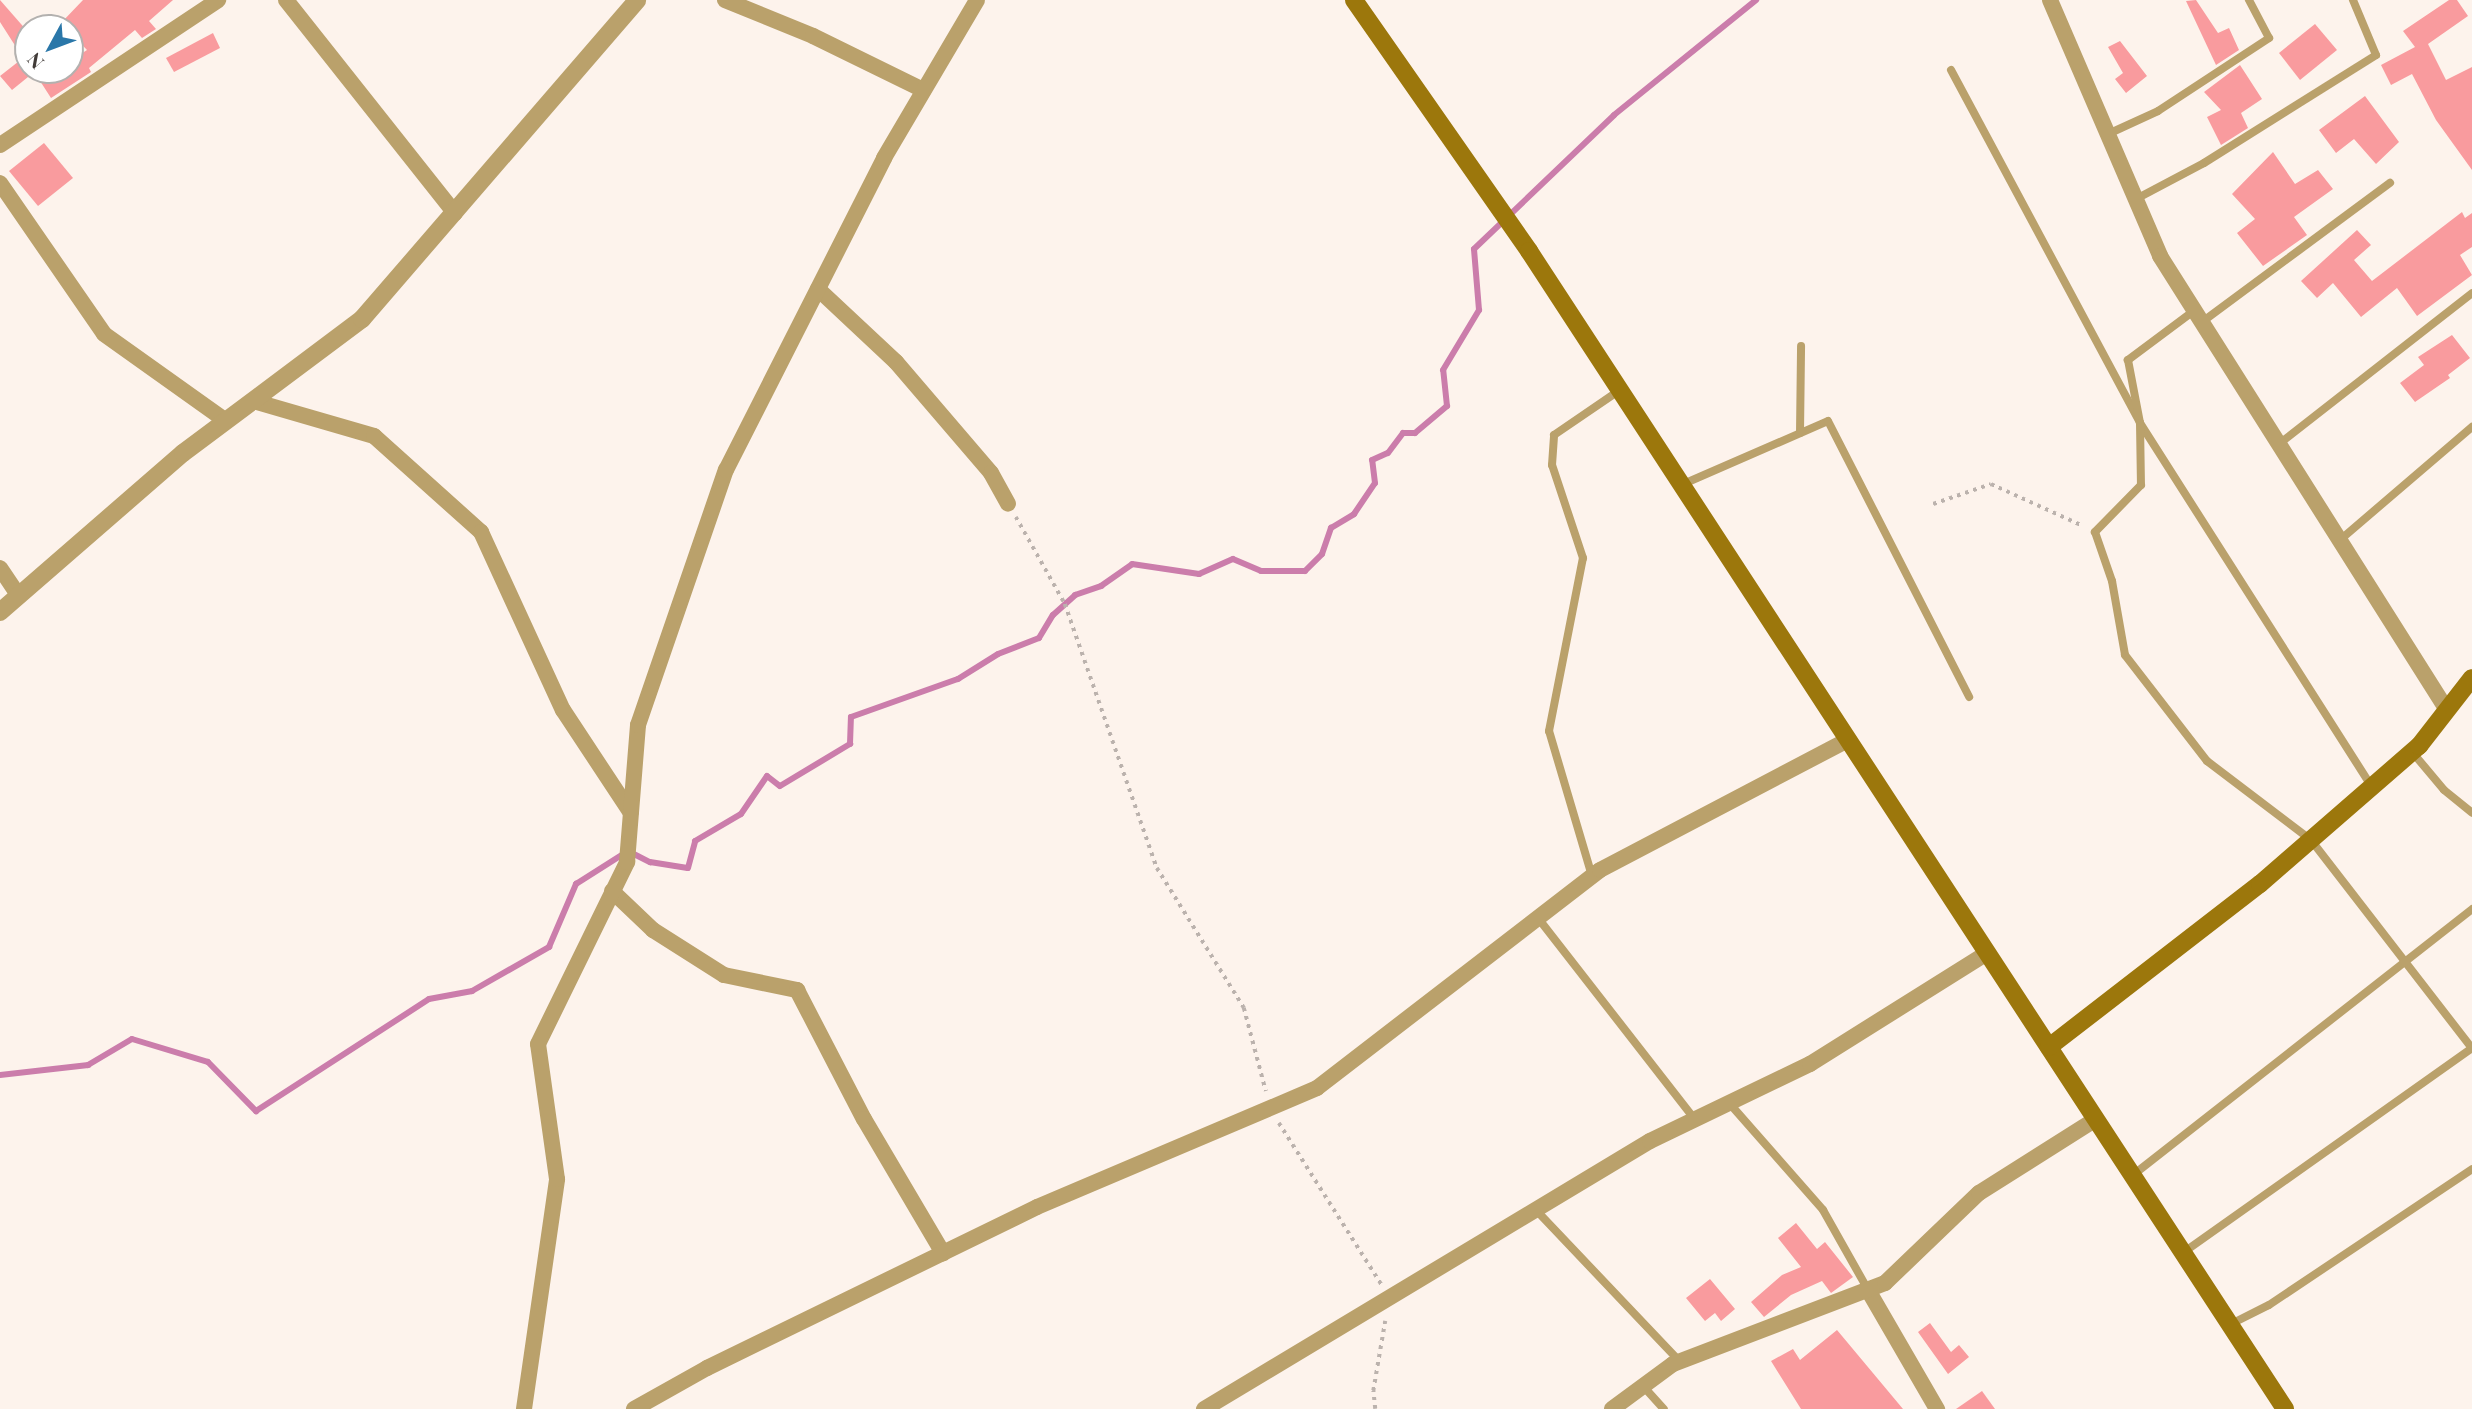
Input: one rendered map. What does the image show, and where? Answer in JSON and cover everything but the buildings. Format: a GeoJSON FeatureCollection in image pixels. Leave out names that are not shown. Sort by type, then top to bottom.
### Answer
{"type":"FeatureCollection","features":[{"type":"Feature","properties":{"kind":"main road"},"geometry":{"type":"LineString","coordinates":[[1354,0],[1583,334],[2285,1409]]}},
{"type":"Feature","properties":{"kind":"main road"},"geometry":{"type":"LineString","coordinates":[[2049,1046],[2311,840],[2372,787],[2412,752],[2472,678]]}},
{"type":"Feature","properties":{"kind":"street"},"geometry":{"type":"LineString","coordinates":[[0,145],[218,0]]}},
{"type":"Feature","properties":{"kind":"street"},"geometry":{"type":"LineString","coordinates":[[286,0],[455,213]]}},
{"type":"Feature","properties":{"kind":"street"},"geometry":{"type":"LineString","coordinates":[[0,612],[226,421],[362,318],[637,0]]}},
{"type":"Feature","properties":{"kind":"street"},"geometry":{"type":"LineString","coordinates":[[725,0],[813,36],[923,90]]}},
{"type":"Feature","properties":{"kind":"street"},"geometry":{"type":"LineString","coordinates":[[524,1409],[557,1179],[538,1044],[626,862],[638,725],[726,470],[923,90],[978,0]]}},
{"type":"Feature","properties":{"kind":"street"},"geometry":{"type":"LineString","coordinates":[[2050,0],[2160,256],[2447,710]]}},
{"type":"Feature","properties":{"kind":"street"},"geometry":{"type":"LineString","coordinates":[[0,183],[104,334],[226,421]]}},
{"type":"Feature","properties":{"kind":"street"},"geometry":{"type":"LineString","coordinates":[[818,289],[896,362],[991,473],[1008,504]]}},
{"type":"Feature","properties":{"kind":"street"},"geometry":{"type":"LineString","coordinates":[[253,401],[374,436],[481,532],[563,710],[631,813]]}},
{"type":"Feature","properties":{"kind":"street"},"geometry":{"type":"LineString","coordinates":[[0,568],[19,596]]}},
{"type":"Feature","properties":{"kind":"street"},"geometry":{"type":"LineString","coordinates":[[634,1409],[659,1403],[943,1252],[1037,1207],[1317,1088],[1591,876],[1849,740]]}},
{"type":"Feature","properties":{"kind":"street"},"geometry":{"type":"LineString","coordinates":[[612,891],[653,930],[724,975],[797,990],[864,1119],[943,1252]]}},
{"type":"Feature","properties":{"kind":"street"},"geometry":{"type":"LineString","coordinates":[[1204,1409],[1650,1141],[1810,1064],[1987,953]]}},
{"type":"Feature","properties":{"kind":"street"},"geometry":{"type":"LineString","coordinates":[[1612,1409],[1680,1362],[1885,1283],[1979,1193],[2096,1119]]}},
{"type":"Feature","properties":{"kind":"street"},"geometry":{"type":"LineString","coordinates":[[1867,1290],[1937,1409]]}},
{"type":"Feature","properties":{"kind":"lane"},"geometry":{"type":"LineString","coordinates":[[2108,134],[2158,111],[2269,38],[2249,0]]}},
{"type":"Feature","properties":{"kind":"lane"},"geometry":{"type":"LineString","coordinates":[[2136,199],[2204,163],[2376,55],[2353,0]]}},
{"type":"Feature","properties":{"kind":"lane"},"geometry":{"type":"LineString","coordinates":[[1951,70],[2140,423],[2372,787]]}},
{"type":"Feature","properties":{"kind":"lane"},"geometry":{"type":"LineString","coordinates":[[2184,1252],[2472,1048],[2311,840],[2207,761],[2125,655],[2112,581],[2095,532],[2141,485],[2140,423],[2128,360],[2198,316],[2390,183]]}},
{"type":"Feature","properties":{"kind":"lane"},"geometry":{"type":"LineString","coordinates":[[2279,444],[2472,293]]}},
{"type":"Feature","properties":{"kind":"lane"},"geometry":{"type":"LineString","coordinates":[[1800,433],[1801,346]]}},
{"type":"Feature","properties":{"kind":"lane"},"geometry":{"type":"LineString","coordinates":[[1591,876],[1549,731],[1583,558],[1552,465],[1554,435],[1619,390]]}},
{"type":"Feature","properties":{"kind":"lane"},"geometry":{"type":"LineString","coordinates":[[1682,485],[1828,421],[1969,697]]}},
{"type":"Feature","properties":{"kind":"lane"},"geometry":{"type":"LineString","coordinates":[[2340,540],[2472,427]]}},
{"type":"Feature","properties":{"kind":"lane"},"geometry":{"type":"LineString","coordinates":[[2412,752],[2444,790],[2472,813]]}},
{"type":"Feature","properties":{"kind":"lane"},"geometry":{"type":"LineString","coordinates":[[2133,1175],[2472,909]]}},
{"type":"Feature","properties":{"kind":"lane"},"geometry":{"type":"LineString","coordinates":[[1537,918],[1695,1120]]}},
{"type":"Feature","properties":{"kind":"lane"},"geometry":{"type":"LineString","coordinates":[[1730,1104],[1823,1210],[1867,1290]]}},
{"type":"Feature","properties":{"kind":"lane"},"geometry":{"type":"LineString","coordinates":[[2231,1324],[2269,1305],[2472,1169]]}},
{"type":"Feature","properties":{"kind":"lane"},"geometry":{"type":"LineString","coordinates":[[1535,1209],[1680,1362]]}},
{"type":"Feature","properties":{"kind":"lane"},"geometry":{"type":"LineString","coordinates":[[1643,1386],[1664,1409]]}},
{"type":"Feature","properties":{"kind":"path"},"geometry":{"type":"LineString","coordinates":[[1933,504],[1991,484],[2095,532]]}},
{"type":"Feature","properties":{"kind":"path"},"geometry":{"type":"LineString","coordinates":[[1008,504],[1065,604],[1157,868],[1244,1008],[1270,1108],[1390,1295],[1373,1391],[1375,1409]]}},
{"type":"Feature","properties":{"kind":"waterway"},"geometry":{"type":"LineString","coordinates":[[0,1075],[88,1065],[132,1039],[208,1062],[256,1111],[429,999],[472,991],[549,947],[576,884],[628,851],[650,862],[688,868],[695,841],[741,814],[767,776],[780,786],[850,744],[851,717],[958,679],[998,654],[1039,638],[1053,615],[1075,595],[1101,586],[1132,564],[1199,574],[1233,559],[1261,571],[1305,571],[1322,554],[1331,528],[1354,514],[1375,483],[1372,460],[1388,453],[1403,433],[1415,433],[1447,406],[1443,370],[1479,310],[1474,249],[1614,115],[1756,0]]}}]}
